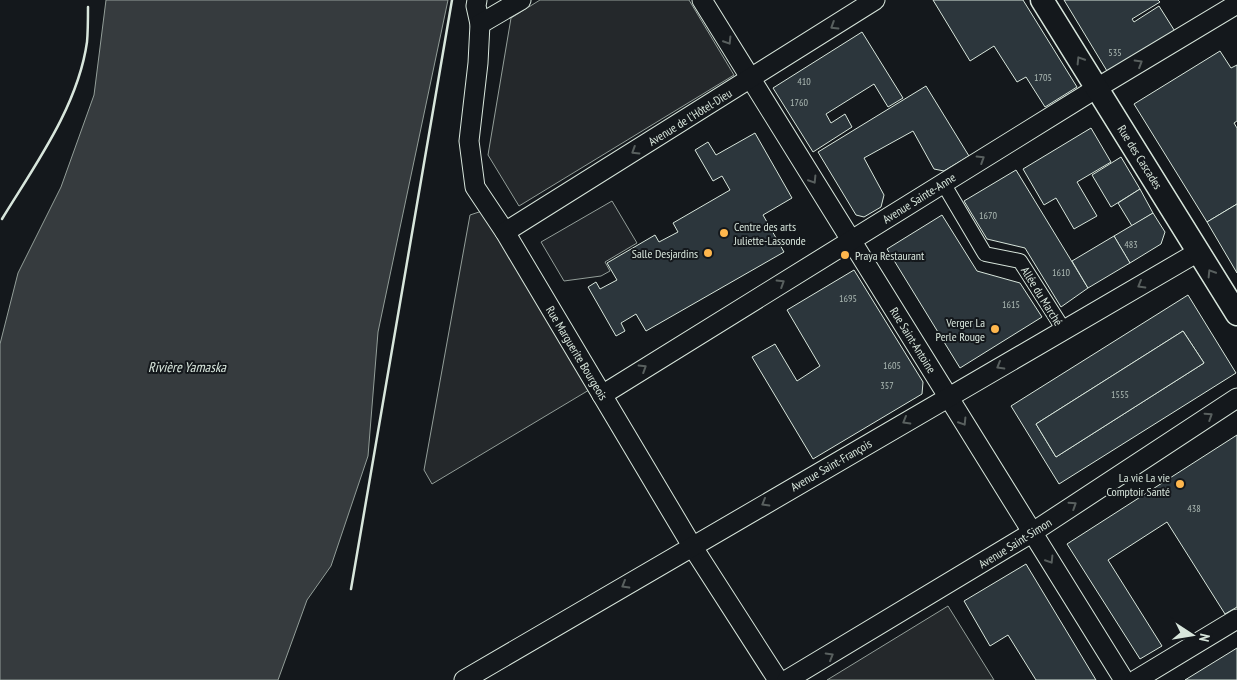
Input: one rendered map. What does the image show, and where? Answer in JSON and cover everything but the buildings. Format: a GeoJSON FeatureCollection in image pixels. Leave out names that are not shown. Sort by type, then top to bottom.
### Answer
{"type":"FeatureCollection","features":[{"type":"Feature","properties":{"kind":"street","name":"Rue Marguerite Bourgeois"},"geometry":{"type":"LineString","coordinates":[[477,0],[476,6],[480,24],[478,63],[469,141],[476,187],[692,546],[778,680]]}},
{"type":"Feature","properties":{"kind":"street"},"geometry":{"type":"LineString","coordinates":[[480,24],[521,0]]}},
{"type":"Feature","properties":{"kind":"street","name":"Rue Saint-Antoine"},"geometry":{"type":"LineString","coordinates":[[702,0],[1124,680]]}},
{"type":"Feature","properties":{"kind":"street","name":"Avenue de l'Hôtel-Dieu"},"geometry":{"type":"LineString","coordinates":[[504,232],[876,0]]}},
{"type":"Feature","properties":{"kind":"street","name":"Rue des Cascades"},"geometry":{"type":"LineString","coordinates":[[1042,0],[1237,314]]}},
{"type":"Feature","properties":{"kind":"street","name":"Avenue Sainte-Anne"},"geometry":{"type":"LineString","coordinates":[[602,395],[1097,88],[1237,4]]}},
{"type":"Feature","properties":{"kind":"street","name":"Allée du Marché"},"geometry":{"type":"LineString","coordinates":[[943,183],[985,254],[1020,261],[1064,330]]}},
{"type":"Feature","properties":{"kind":"street","name":"Avenue Saint-François"},"geometry":{"type":"LineString","coordinates":[[464,680],[1198,252]]}},
{"type":"Feature","properties":{"kind":"street","name":"Avenue Saint-Simon"},"geometry":{"type":"LineString","coordinates":[[787,680],[1033,532],[1237,398]]}},
{"type":"Feature","properties":{"kind":"street"},"geometry":{"type":"LineString","coordinates":[[1136,680],[1237,619]]}},
{"type":"Feature","properties":{"kind":"shaded area"},"geometry":{"type":"Polygon","coordinates":[[[540,0],[689,0],[734,75],[519,206],[488,155],[511,18],[540,0]]]}},
{"type":"Feature","properties":{"kind":"shaded area"},"geometry":{"type":"Polygon","coordinates":[[[612,201],[637,243],[605,262],[610,271],[601,276],[564,281],[541,242],[612,201]]]}},
{"type":"Feature","properties":{"kind":"shaded area"},"geometry":{"type":"Polygon","coordinates":[[[488,209],[594,387],[432,484],[424,470],[470,215],[488,209]]]}},
{"type":"Feature","properties":{"kind":"shaded area"},"geometry":{"type":"Polygon","coordinates":[[[948,606],[994,680],[827,680],[948,606]]]}},
{"type":"Feature","properties":{"kind":"water","name":"Rivière Yamaska"},"geometry":{"type":"Polygon","coordinates":[[[106,0],[448,0],[378,332],[368,456],[331,566],[307,600],[278,680],[0,680],[0,344],[18,273],[61,187],[94,95],[106,0]]]}},
{"type":"Feature","properties":{"kind":"wall"},"geometry":{"type":"LineString","coordinates":[[351,589],[452,0]]}},
{"type":"Feature","properties":{"kind":"wall"},"geometry":{"type":"LineString","coordinates":[[2,219],[54,134],[75,89],[87,42],[88,7]]}},
{"type":"Feature","properties":{"kind":"place","name":"Centre des arts Juliette-Lassonde"},"geometry":{"type":"Point","coordinates":[724,233]}},
{"type":"Feature","properties":{"kind":"place","name":"Salle Desjardins"},"geometry":{"type":"Point","coordinates":[708,253]}},
{"type":"Feature","properties":{"kind":"place","name":"Praya Restaurant"},"geometry":{"type":"Point","coordinates":[845,255]}},
{"type":"Feature","properties":{"kind":"place","name":"Verger La Perle Rouge"},"geometry":{"type":"Point","coordinates":[995,329]}},
{"type":"Feature","properties":{"kind":"place","name":"La vie La vie Comptoir Santé"},"geometry":{"type":"Point","coordinates":[1180,484]}}]}
